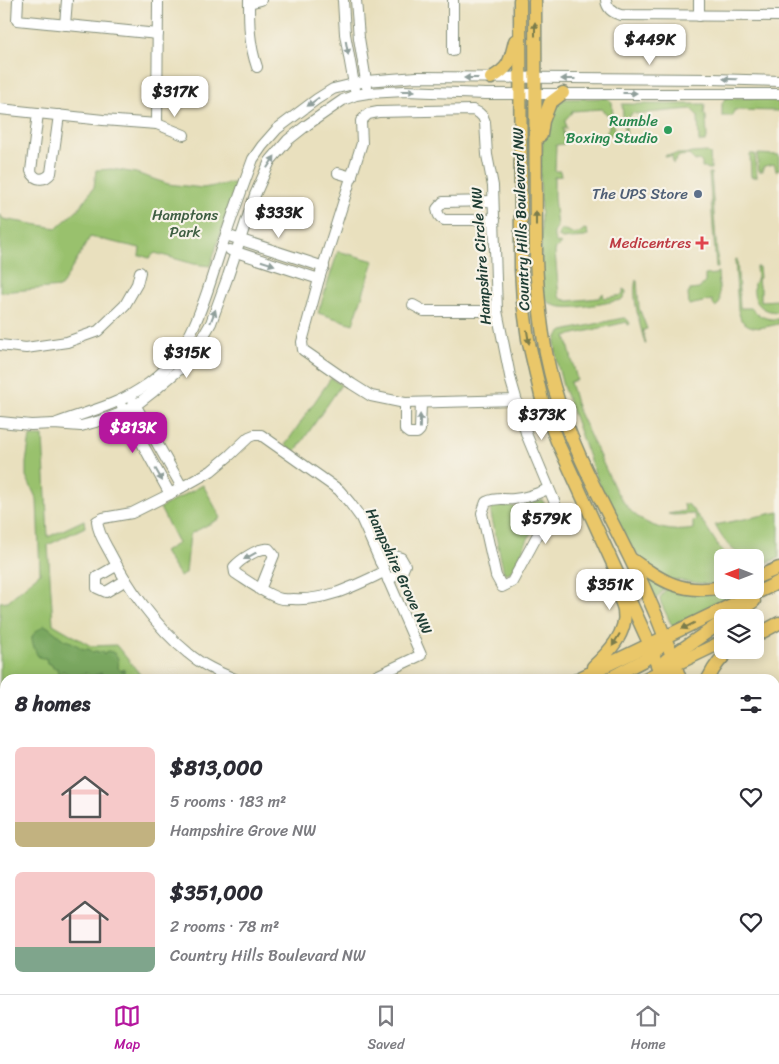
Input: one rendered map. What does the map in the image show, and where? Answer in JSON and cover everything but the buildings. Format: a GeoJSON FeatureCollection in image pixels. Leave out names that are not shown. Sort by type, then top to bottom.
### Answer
{"type":"FeatureCollection","features":[{"type":"Feature","properties":{"kind":"main road","name":"Country Hills Boulevard NW"},"geometry":{"type":"LineString","coordinates":[[520,0],[521,268],[528,340],[542,400],[561,449],[603,544],[668,667]]}},
{"type":"Feature","properties":{"kind":"main road","name":"Country Hills Boulevard NW"},"geometry":{"type":"LineString","coordinates":[[534,0],[538,295],[547,359],[572,439],[650,601],[656,646],[668,667]]}},
{"type":"Feature","properties":{"kind":"main road"},"geometry":{"type":"LineString","coordinates":[[490,78],[506,69],[520,24]]}},
{"type":"Feature","properties":{"kind":"main road"},"geometry":{"type":"LineString","coordinates":[[535,172],[543,121],[547,109],[550,103],[563,93]]}},
{"type":"Feature","properties":{"kind":"main road"},"geometry":{"type":"LineString","coordinates":[[561,449],[576,470],[626,574],[656,646]]}},
{"type":"Feature","properties":{"kind":"main road"},"geometry":{"type":"LineString","coordinates":[[584,674],[604,657],[612,647],[622,629],[624,618],[624,610],[603,544]]}},
{"type":"Feature","properties":{"kind":"main road"},"geometry":{"type":"LineString","coordinates":[[630,558],[660,579],[682,588],[714,588]]}},
{"type":"Feature","properties":{"kind":"main road"},"geometry":{"type":"LineString","coordinates":[[764,574],[779,568]]}},
{"type":"Feature","properties":{"kind":"main road"},"geometry":{"type":"LineString","coordinates":[[588,674],[656,646],[778,583]]}},
{"type":"Feature","properties":{"kind":"main road"},"geometry":{"type":"LineString","coordinates":[[742,609],[778,583]]}},
{"type":"Feature","properties":{"kind":"main road"},"geometry":{"type":"LineString","coordinates":[[764,622],[779,615]]}},
{"type":"Feature","properties":{"kind":"main road"},"geometry":{"type":"LineString","coordinates":[[764,631],[779,623]]}},
{"type":"Feature","properties":{"kind":"main road"},"geometry":{"type":"LineString","coordinates":[[668,667],[714,629]]}},
{"type":"Feature","properties":{"kind":"main road"},"geometry":{"type":"LineString","coordinates":[[617,674],[644,660],[656,646]]}},
{"type":"Feature","properties":{"kind":"main road"},"geometry":{"type":"LineString","coordinates":[[655,674],[714,646]]}},
{"type":"Feature","properties":{"kind":"main road"},"geometry":{"type":"LineString","coordinates":[[711,674],[721,659]]}},
{"type":"Feature","properties":{"kind":"street"},"geometry":{"type":"LineString","coordinates":[[18,0],[17,20],[158,34]]}},
{"type":"Feature","properties":{"kind":"street"},"geometry":{"type":"LineString","coordinates":[[65,25],[68,0]]}},
{"type":"Feature","properties":{"kind":"street"},"geometry":{"type":"LineString","coordinates":[[157,124],[158,0]]}},
{"type":"Feature","properties":{"kind":"street"},"geometry":{"type":"LineString","coordinates":[[257,68],[252,53],[249,31],[249,2],[261,0]]}},
{"type":"Feature","properties":{"kind":"street"},"geometry":{"type":"LineString","coordinates":[[343,0],[345,34],[356,95]]}},
{"type":"Feature","properties":{"kind":"street"},"geometry":{"type":"LineString","coordinates":[[356,0],[359,38],[368,93]]}},
{"type":"Feature","properties":{"kind":"street"},"geometry":{"type":"LineString","coordinates":[[453,0],[453,52]]}},
{"type":"Feature","properties":{"kind":"street"},"geometry":{"type":"LineString","coordinates":[[606,0],[611,11],[621,15],[779,16]]}},
{"type":"Feature","properties":{"kind":"street"},"geometry":{"type":"LineString","coordinates":[[700,0],[700,16]]}},
{"type":"Feature","properties":{"kind":"street"},"geometry":{"type":"LineString","coordinates":[[54,424],[130,395],[148,383],[172,362],[193,330],[206,298],[253,159],[277,129],[333,89],[366,81],[417,77],[779,80]]}},
{"type":"Feature","properties":{"kind":"street"},"geometry":{"type":"LineString","coordinates":[[0,422],[81,426],[103,420],[136,405],[180,369],[195,351],[211,323],[255,195],[270,161],[288,140],[343,100],[368,93],[405,91],[779,94]]}},
{"type":"Feature","properties":{"kind":"street"},"geometry":{"type":"LineString","coordinates":[[0,108],[157,124],[184,135]]}},
{"type":"Feature","properties":{"kind":"street","name":"Hampshire Circle NW"},"geometry":{"type":"LineString","coordinates":[[472,110],[483,117],[486,155],[493,186],[497,310],[516,400],[405,403],[371,396],[303,350],[302,342],[319,279],[352,178],[362,143],[361,121],[368,114],[378,112],[472,110]]}},
{"type":"Feature","properties":{"kind":"street"},"geometry":{"type":"LineString","coordinates":[[38,113],[31,170],[33,175],[40,180],[48,177],[51,172],[59,115]]}},
{"type":"Feature","properties":{"kind":"street"},"geometry":{"type":"LineString","coordinates":[[338,173],[352,178]]}},
{"type":"Feature","properties":{"kind":"street"},"geometry":{"type":"LineString","coordinates":[[493,201],[443,202],[437,209],[437,213],[444,220],[495,220]]}},
{"type":"Feature","properties":{"kind":"street"},"geometry":{"type":"LineString","coordinates":[[226,235],[324,267]]}},
{"type":"Feature","properties":{"kind":"street"},"geometry":{"type":"LineString","coordinates":[[222,247],[319,279]]}},
{"type":"Feature","properties":{"kind":"street"},"geometry":{"type":"LineString","coordinates":[[0,345],[26,348],[67,342],[98,331],[125,305],[137,284],[140,272]]}},
{"type":"Feature","properties":{"kind":"street"},"geometry":{"type":"LineString","coordinates":[[412,305],[424,311],[497,310]]}},
{"type":"Feature","properties":{"kind":"street"},"geometry":{"type":"LineString","coordinates":[[130,395],[182,487]]}},
{"type":"Feature","properties":{"kind":"street"},"geometry":{"type":"LineString","coordinates":[[516,400],[527,436],[555,503],[512,582],[502,587],[496,576],[482,513],[486,502],[494,499],[512,500],[527,497],[548,489]]}},
{"type":"Feature","properties":{"kind":"street"},"geometry":{"type":"LineString","coordinates":[[118,401],[170,494]]}},
{"type":"Feature","properties":{"kind":"street"},"geometry":{"type":"LineString","coordinates":[[405,403],[405,430],[410,434],[417,433],[420,430],[420,403]]}},
{"type":"Feature","properties":{"kind":"street","name":"Hampshire Grove NW"},"geometry":{"type":"LineString","coordinates":[[223,674],[190,654],[156,622],[116,566],[98,530],[97,521],[132,513],[170,494],[211,470],[249,437],[261,434],[339,490],[350,502],[360,518],[421,655],[381,674]]}},
{"type":"Feature","properties":{"kind":"street"},"geometry":{"type":"LineString","coordinates":[[116,566],[97,577],[97,588],[106,592],[126,580]]}},
{"type":"Feature","properties":{"kind":"street"},"geometry":{"type":"LineString","coordinates":[[260,590],[280,599],[299,600],[325,597],[340,593],[384,571]]}},
{"type":"Feature","properties":{"kind":"green space"},"geometry":{"type":"Polygon","coordinates":[[[607,98],[612,102],[614,134],[604,135],[609,128],[608,115],[601,109],[573,111],[565,120],[566,129],[563,128],[564,144],[556,145],[555,171],[560,171],[561,176],[554,177],[557,227],[554,236],[556,242],[561,244],[556,248],[555,252],[559,296],[568,301],[599,298],[603,293],[604,298],[623,295],[623,289],[626,291],[626,294],[621,300],[581,307],[560,307],[546,300],[542,289],[540,170],[544,128],[554,106],[565,99],[607,98]]]}},
{"type":"Feature","properties":{"kind":"green space"},"geometry":{"type":"Polygon","coordinates":[[[725,98],[779,98],[779,111],[734,110],[733,116],[722,116],[722,104],[725,98]]]}},
{"type":"Feature","properties":{"kind":"green space"},"geometry":{"type":"Polygon","coordinates":[[[622,104],[705,104],[704,114],[706,116],[707,139],[705,142],[699,142],[698,116],[691,109],[646,114],[635,114],[633,112],[627,120],[627,140],[625,140],[622,104]]]}},
{"type":"Feature","properties":{"kind":"green space"},"geometry":{"type":"Polygon","coordinates":[[[707,152],[710,154],[711,169],[702,168],[702,163],[699,160],[695,161],[689,155],[679,156],[673,164],[672,156],[665,157],[666,155],[707,152]]]}},
{"type":"Feature","properties":{"kind":"green space"},"geometry":{"type":"Polygon","coordinates":[[[750,154],[755,154],[757,177],[751,177],[750,154]]]}},
{"type":"Feature","properties":{"kind":"green space"},"geometry":{"type":"Polygon","coordinates":[[[757,154],[779,155],[779,170],[776,171],[774,164],[765,166],[763,171],[759,171],[757,154]]]}},
{"type":"Feature","properties":{"kind":"green space","name":"Hamptons Park"},"geometry":{"type":"Polygon","coordinates":[[[112,169],[136,173],[168,184],[203,188],[231,183],[237,184],[210,266],[194,264],[155,253],[149,258],[139,256],[140,248],[90,237],[61,287],[0,292],[0,214],[3,219],[57,228],[78,209],[94,187],[96,170],[112,169]]]}},
{"type":"Feature","properties":{"kind":"green space"},"geometry":{"type":"Polygon","coordinates":[[[709,173],[711,173],[718,268],[716,268],[709,173]]]}},
{"type":"Feature","properties":{"kind":"green space"},"geometry":{"type":"Polygon","coordinates":[[[584,229],[587,230],[588,235],[585,237],[562,239],[559,237],[561,230],[577,234],[584,229]]]}},
{"type":"Feature","properties":{"kind":"green space"},"geometry":{"type":"Polygon","coordinates":[[[338,251],[374,261],[353,324],[318,313],[338,251]]]}},
{"type":"Feature","properties":{"kind":"green space"},"geometry":{"type":"Polygon","coordinates":[[[737,259],[740,308],[751,308],[757,314],[764,317],[779,319],[779,324],[755,327],[741,320],[738,310],[735,260],[737,259]]]}},
{"type":"Feature","properties":{"kind":"green space"},"geometry":{"type":"Polygon","coordinates":[[[756,267],[759,267],[760,278],[758,278],[759,287],[761,288],[761,301],[778,300],[779,312],[762,308],[756,300],[754,283],[757,277],[756,267]]]}},
{"type":"Feature","properties":{"kind":"green space"},"geometry":{"type":"Polygon","coordinates":[[[717,272],[719,304],[715,307],[712,300],[689,305],[688,294],[690,290],[699,289],[705,282],[705,275],[716,274],[717,272]]]}},
{"type":"Feature","properties":{"kind":"green space"},"geometry":{"type":"Polygon","coordinates":[[[636,280],[639,308],[647,329],[643,330],[646,344],[636,303],[636,280]]]}},
{"type":"Feature","properties":{"kind":"green space"},"geometry":{"type":"Polygon","coordinates":[[[623,318],[628,320],[630,324],[628,325],[627,322],[566,336],[577,380],[570,382],[578,410],[616,491],[633,513],[646,522],[661,528],[669,530],[693,529],[693,522],[696,519],[694,514],[668,514],[685,511],[684,504],[688,504],[705,525],[720,549],[714,549],[714,585],[667,579],[642,560],[628,542],[598,482],[563,386],[557,363],[555,343],[558,335],[563,331],[623,318]]]}},
{"type":"Feature","properties":{"kind":"green space"},"geometry":{"type":"Polygon","coordinates":[[[331,378],[341,385],[295,452],[285,445],[331,378]]]}},
{"type":"Feature","properties":{"kind":"green space"},"geometry":{"type":"Polygon","coordinates":[[[30,436],[43,436],[48,537],[84,520],[85,527],[48,545],[53,624],[91,646],[116,645],[140,674],[0,674],[0,602],[8,601],[40,573],[37,500],[26,476],[30,436]]]}},
{"type":"Feature","properties":{"kind":"green space"},"geometry":{"type":"Polygon","coordinates":[[[203,485],[221,518],[190,534],[186,573],[180,577],[164,552],[178,543],[160,508],[203,485]]]}},
{"type":"Feature","properties":{"kind":"green space"},"geometry":{"type":"Polygon","coordinates":[[[540,500],[545,505],[512,571],[504,573],[491,509],[498,505],[517,507],[540,500]]]}},
{"type":"Feature","properties":{"kind":"green space"},"geometry":{"type":"Polygon","coordinates":[[[779,512],[779,558],[769,562],[764,561],[764,549],[732,549],[715,525],[779,512]]]}},
{"type":"Feature","properties":{"kind":"green space"},"geometry":{"type":"Polygon","coordinates":[[[650,579],[664,587],[656,599],[647,581],[650,579]]]}},
{"type":"Feature","properties":{"kind":"green space"},"geometry":{"type":"Polygon","coordinates":[[[666,589],[714,593],[714,599],[734,599],[674,628],[660,598],[666,589]]]}},
{"type":"Feature","properties":{"kind":"green space"},"geometry":{"type":"Polygon","coordinates":[[[44,625],[63,639],[83,649],[89,649],[92,652],[102,652],[104,655],[107,651],[114,653],[118,659],[118,668],[121,671],[124,669],[124,674],[69,674],[63,671],[58,674],[57,668],[53,668],[52,665],[47,663],[46,658],[41,658],[36,653],[32,639],[36,632],[44,625]]]}},
{"type":"Feature","properties":{"kind":"place","name":"Rumble Boxing Studio"},"geometry":{"type":"Point","coordinates":[668,130]}},
{"type":"Feature","properties":{"kind":"place","name":"The UPS Store"},"geometry":{"type":"Point","coordinates":[698,194]}},
{"type":"Feature","properties":{"kind":"place","name":"Medicentres"},"geometry":{"type":"Point","coordinates":[702,243]}}]}
